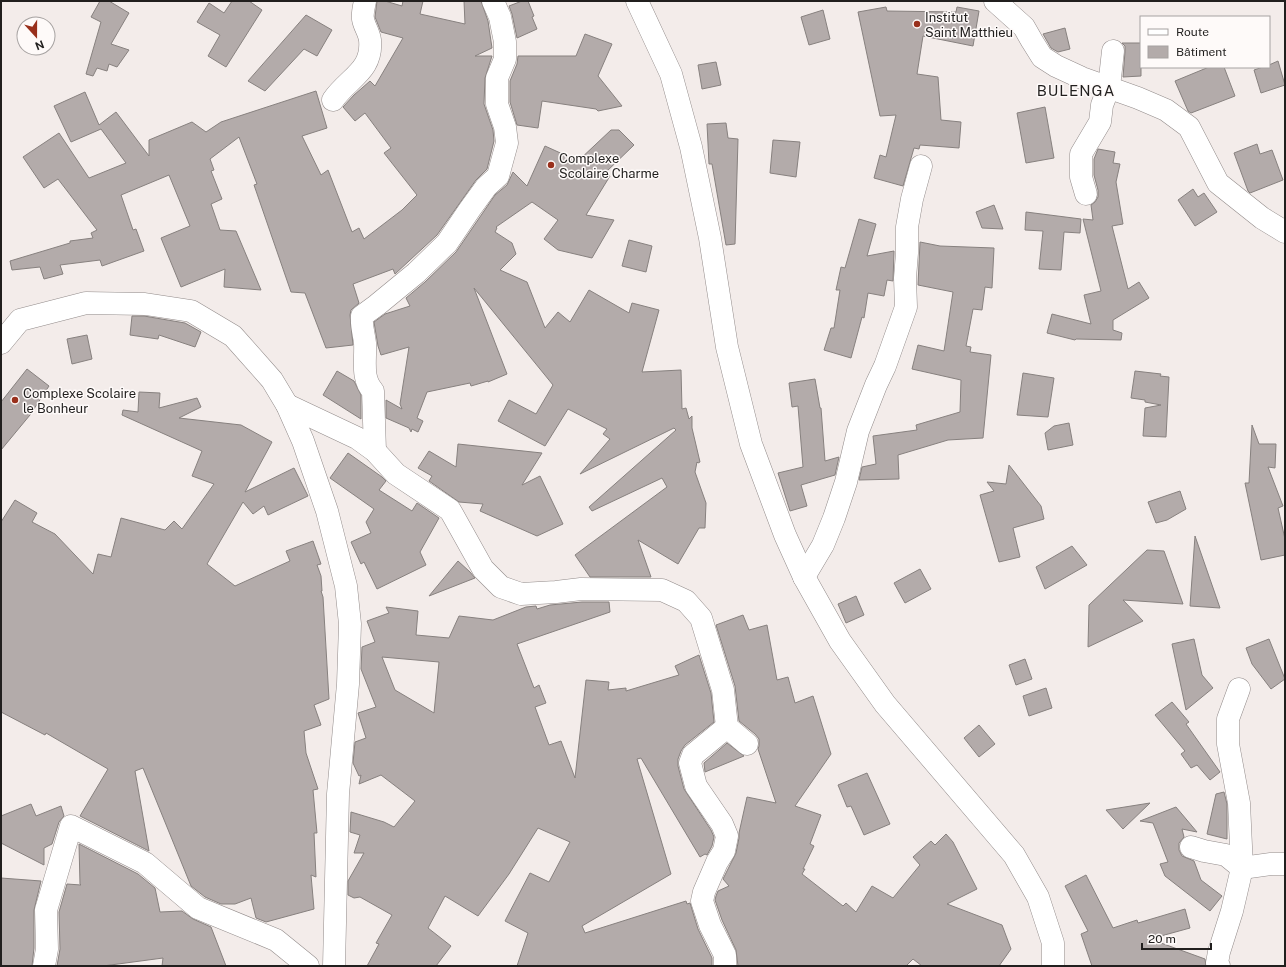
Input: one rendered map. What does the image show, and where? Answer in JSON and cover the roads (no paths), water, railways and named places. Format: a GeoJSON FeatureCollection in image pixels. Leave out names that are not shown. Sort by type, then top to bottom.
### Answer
{"type":"FeatureCollection","features":[{"type":"Feature","properties":{"kind":"street"},"geometry":{"type":"LineString","coordinates":[[333,100],[337,94],[356,77],[365,65],[371,50],[369,34],[363,20],[365,1]]}},
{"type":"Feature","properties":{"kind":"street"},"geometry":{"type":"LineString","coordinates":[[375,451],[373,391],[368,386],[364,366],[365,344],[362,316],[377,306],[416,273],[447,243],[470,209],[486,188],[498,176],[507,143],[505,127],[497,104],[497,78],[505,59],[505,42],[500,17],[494,1]]}},
{"type":"Feature","properties":{"kind":"street"},"geometry":{"type":"LineString","coordinates":[[637,1],[671,74],[691,147],[710,238],[727,347],[751,444],[785,535],[804,577],[840,641],[885,704],[1014,855],[1038,897],[1053,943],[1053,966]]}},
{"type":"Feature","properties":{"kind":"street"},"geometry":{"type":"LineString","coordinates":[[995,1],[1024,27],[1042,56],[1056,66],[1082,78],[1138,98],[1166,110],[1189,127],[1218,183],[1262,218],[1285,232]]}},
{"type":"Feature","properties":{"kind":"street"},"geometry":{"type":"LineString","coordinates":[[1086,194],[1081,177],[1081,154],[1100,122],[1102,105],[1109,87],[1113,51]]}},
{"type":"Feature","properties":{"kind":"street"},"geometry":{"type":"LineString","coordinates":[[804,577],[823,544],[834,518],[846,482],[858,431],[885,366],[906,307],[905,278],[907,228],[912,199],[921,166]]}},
{"type":"Feature","properties":{"kind":"street"},"geometry":{"type":"LineString","coordinates":[[1,343],[10,320],[86,303],[145,304],[191,311],[233,336],[272,380],[287,405],[303,441],[327,511],[346,586],[350,624],[348,684],[338,794],[334,966]]}},
{"type":"Feature","properties":{"kind":"street"},"geometry":{"type":"LineString","coordinates":[[287,405],[357,438],[375,451],[396,474],[450,510],[483,569],[501,587],[521,594],[581,589],[662,590],[686,601],[701,618],[723,690],[727,728],[747,744]]}},
{"type":"Feature","properties":{"kind":"street"},"geometry":{"type":"LineString","coordinates":[[1219,966],[1217,963],[1219,952],[1232,911],[1242,868],[1239,803],[1228,744],[1228,719],[1239,689]]}},
{"type":"Feature","properties":{"kind":"street"},"geometry":{"type":"LineString","coordinates":[[725,966],[725,955],[710,924],[702,901],[704,892],[724,851],[727,836],[722,824],[696,786],[690,763],[693,756],[727,728]]}},
{"type":"Feature","properties":{"kind":"street"},"geometry":{"type":"LineString","coordinates":[[44,966],[47,949],[46,910],[71,826],[145,863],[198,908],[276,940],[308,966]]}},
{"type":"Feature","properties":{"kind":"street"},"geometry":{"type":"LineString","coordinates":[[1191,847],[1226,855],[1242,868],[1271,864],[1285,864]]}},
{"type":"Feature","properties":{"kind":"place","name":"Institut Saint Matthieu"},"geometry":{"type":"Point","coordinates":[917,24]}},
{"type":"Feature","properties":{"kind":"place","name":"Complexe Scolaire Charme"},"geometry":{"type":"Point","coordinates":[551,165]}},
{"type":"Feature","properties":{"kind":"place","name":"Complexe Scolaire le Bonheur"},"geometry":{"type":"Point","coordinates":[15,400]}},
{"type":"Feature","properties":{"kind":"district","name":"BULENGA"},"geometry":{"type":"Point","coordinates":[1076,90]}}]}
